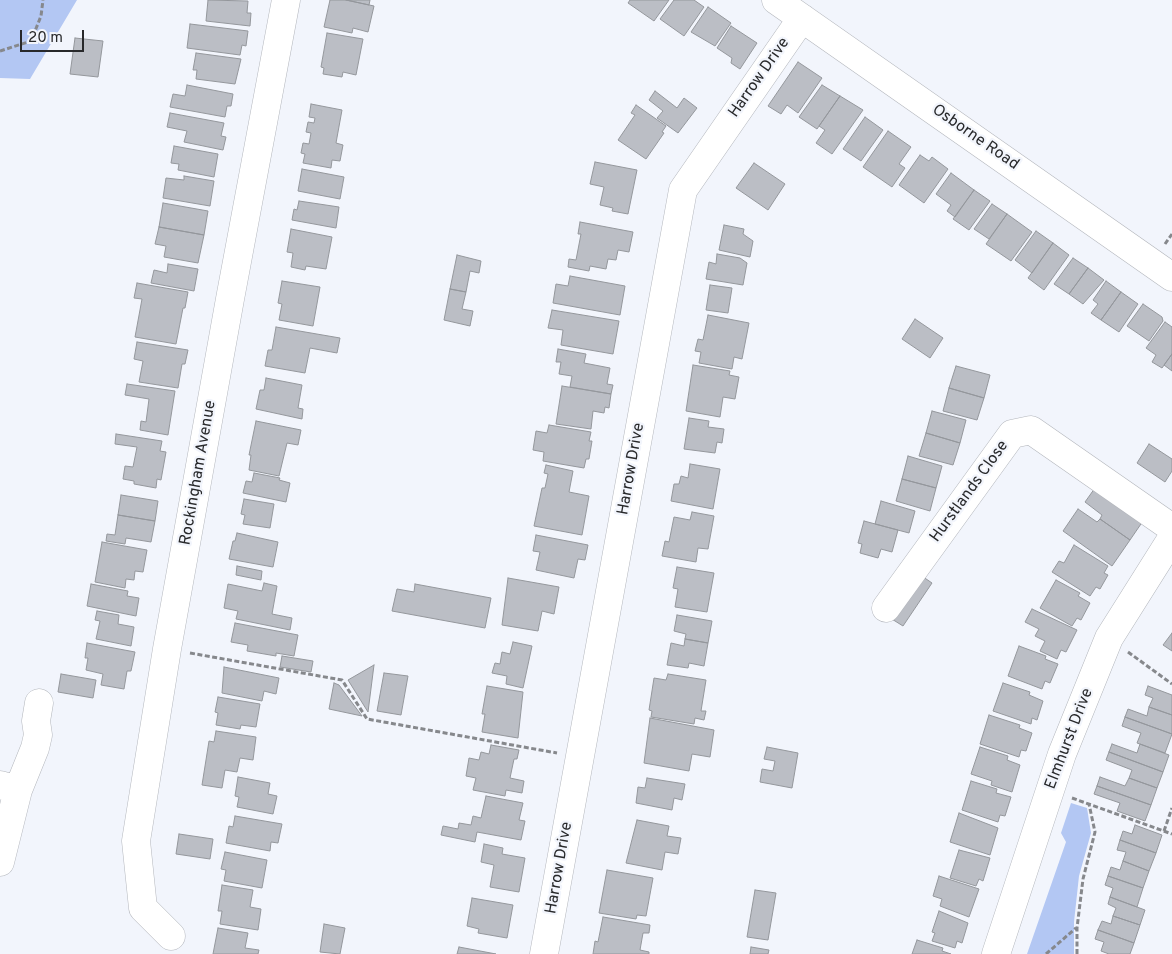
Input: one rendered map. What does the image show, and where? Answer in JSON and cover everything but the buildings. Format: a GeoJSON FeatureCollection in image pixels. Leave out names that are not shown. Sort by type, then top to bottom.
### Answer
{"type":"FeatureCollection","features":[{"type":"Feature","properties":{"kind":"street","name":"Rockingham Avenue"},"geometry":{"type":"LineString","coordinates":[[172,936],[143,908],[136,841],[167,649],[286,0]]}},
{"type":"Feature","properties":{"kind":"street","name":"Osborne Road"},"geometry":{"type":"LineString","coordinates":[[776,0],[1172,276]]}},
{"type":"Feature","properties":{"kind":"street","name":"Harrow Drive"},"geometry":{"type":"LineString","coordinates":[[544,954],[683,190],[802,18]]}},
{"type":"Feature","properties":{"kind":"street","name":"Hurstlands Close"},"geometry":{"type":"LineString","coordinates":[[886,608],[1012,434],[1031,430],[1170,544]]}},
{"type":"Feature","properties":{"kind":"street","name":"Elmhurst Drive"},"geometry":{"type":"LineString","coordinates":[[996,954],[1062,754],[1109,638],[1170,544]]}},
{"type":"Feature","properties":{"kind":"street"},"geometry":{"type":"LineString","coordinates":[[0,862],[9,788],[35,748],[38,735],[36,721],[39,703]]}},
{"type":"Feature","properties":{"kind":"path"},"geometry":{"type":"LineString","coordinates":[[0,50],[31,41],[41,16],[43,0]]}},
{"type":"Feature","properties":{"kind":"path"},"geometry":{"type":"LineString","coordinates":[[1109,638],[1172,684]]}},
{"type":"Feature","properties":{"kind":"path"},"geometry":{"type":"LineString","coordinates":[[167,649],[342,680],[367,719],[580,757]]}},
{"type":"Feature","properties":{"kind":"path"},"geometry":{"type":"LineString","coordinates":[[1050,790],[1172,834]]}},
{"type":"Feature","properties":{"kind":"path"},"geometry":{"type":"LineString","coordinates":[[1077,954],[1077,928],[1083,879],[1095,832],[1089,804]]}},
{"type":"Feature","properties":{"kind":"path"},"geometry":{"type":"LineString","coordinates":[[1164,831],[1172,808]]}},
{"type":"Feature","properties":{"kind":"path"},"geometry":{"type":"LineString","coordinates":[[1046,954],[1077,928]]}},
{"type":"Feature","properties":{"kind":"shaded area"},"geometry":{"type":"Polygon","coordinates":[[[0,0],[77,0],[30,79],[0,78],[0,0]]]}},
{"type":"Feature","properties":{"kind":"shaded area"},"geometry":{"type":"Polygon","coordinates":[[[1071,803],[1087,808],[1091,833],[1079,876],[1074,922],[1074,954],[1027,954],[1066,842],[1061,833],[1071,803]]]}}]}
